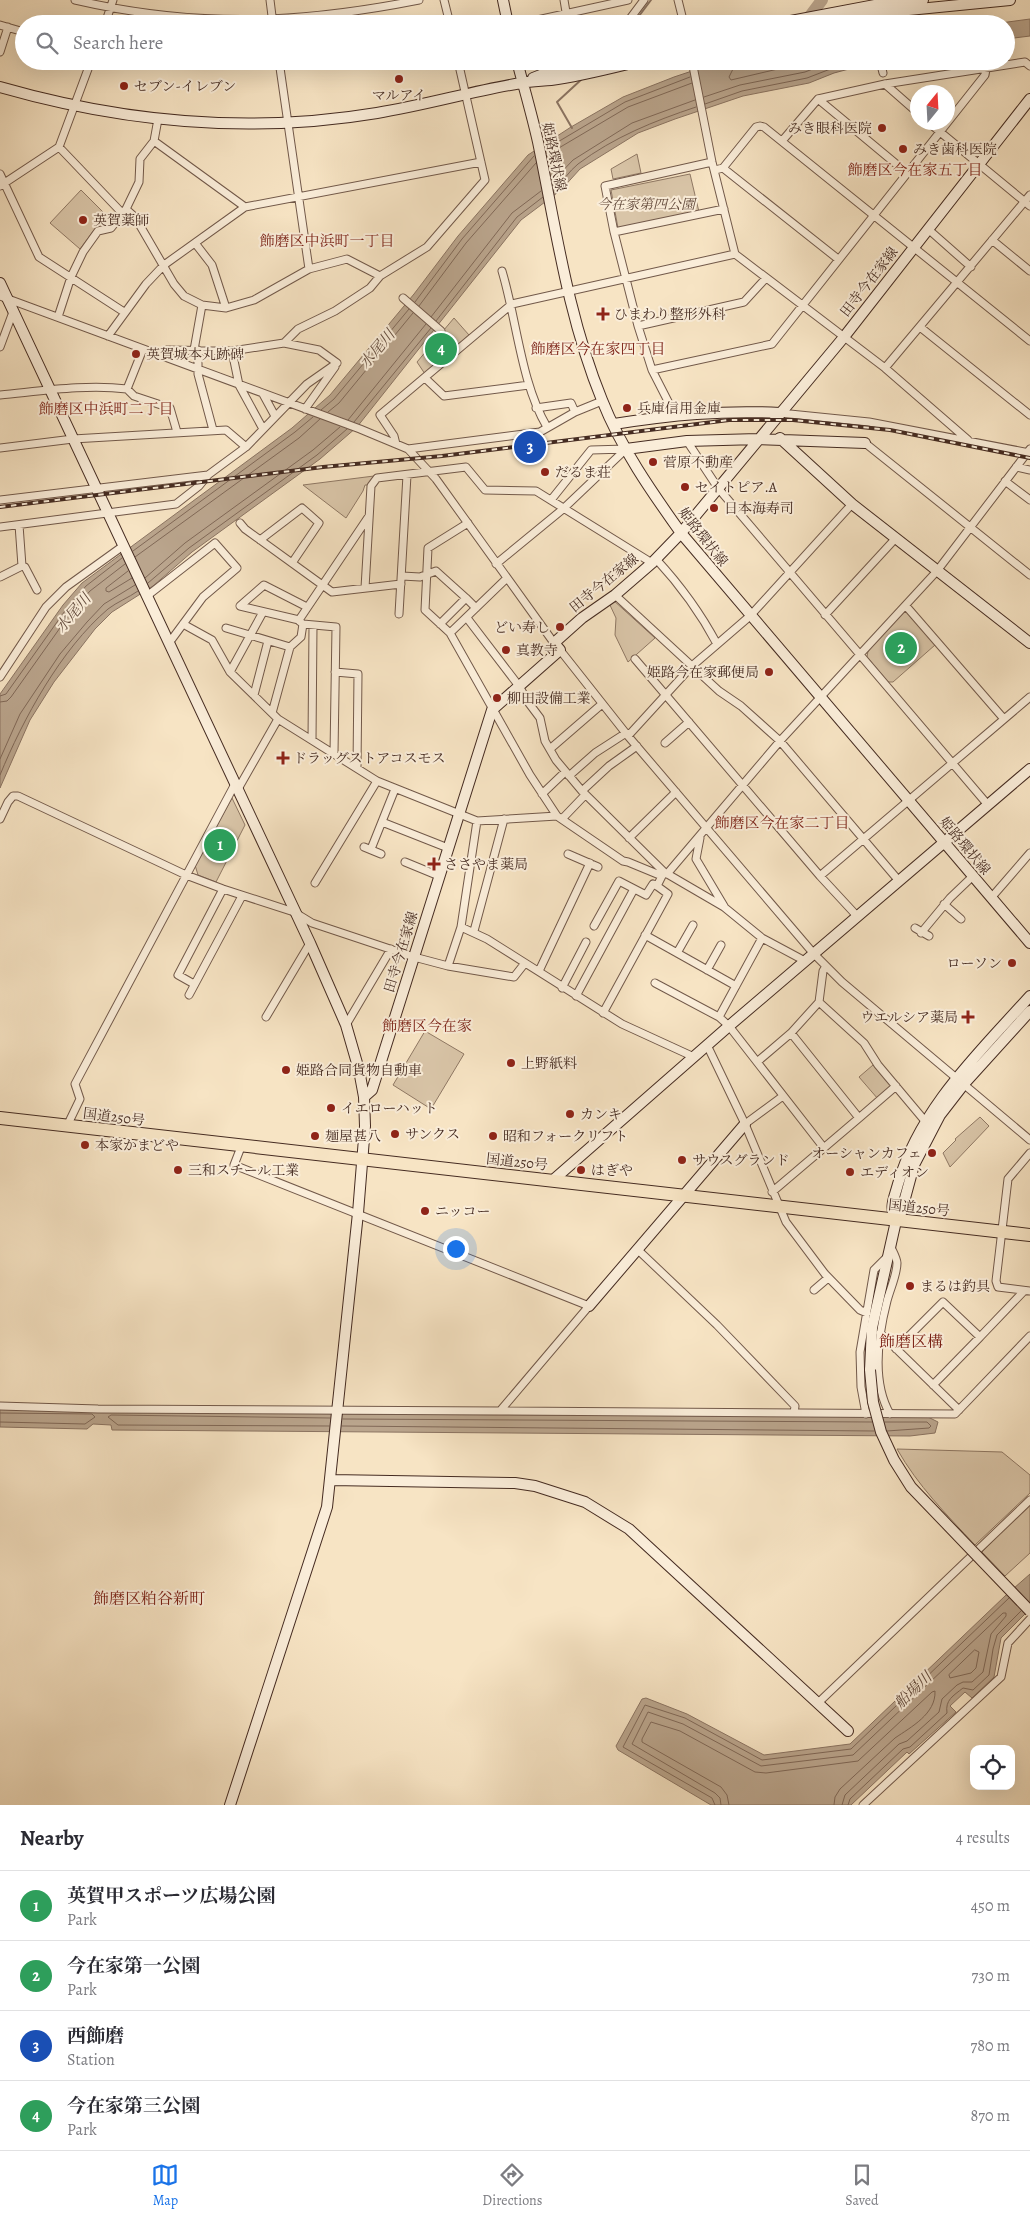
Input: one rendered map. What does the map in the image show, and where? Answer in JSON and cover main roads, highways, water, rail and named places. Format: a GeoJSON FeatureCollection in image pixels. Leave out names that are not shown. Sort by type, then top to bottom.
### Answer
{"type":"FeatureCollection","features":[{"type":"Feature","properties":{"kind":"highway","name":"国道250号"},"geometry":{"type":"LineString","coordinates":[[0,1118],[241,1147],[1030,1235]]}},
{"type":"Feature","properties":{"kind":"water"},"geometry":{"type":"Polygon","coordinates":[[[1030,19],[1030,36],[1015,38],[1015,21],[1030,19]]]}},
{"type":"Feature","properties":{"kind":"water","name":"水尾川"},"geometry":{"type":"Polygon","coordinates":[[[695,70],[845,70],[809,83],[743,96],[675,119],[638,133],[580,169],[561,190],[521,220],[357,427],[320,459],[192,552],[153,586],[112,612],[95,629],[54,682],[30,720],[0,788],[0,694],[63,605],[82,583],[292,428],[330,395],[414,294],[458,236],[528,155],[623,97],[695,70]]]}},
{"type":"Feature","properties":{"kind":"water"},"geometry":{"type":"Polygon","coordinates":[[[0,1408],[346,1414],[928,1417],[938,1422],[935,1433],[910,1436],[112,1430],[111,1425],[93,1424],[87,1429],[0,1427],[0,1408]]]}},
{"type":"Feature","properties":{"kind":"water","name":"船場川"},"geometry":{"type":"Polygon","coordinates":[[[1030,1574],[1030,1609],[1001,1638],[994,1677],[972,1698],[965,1692],[950,1706],[956,1712],[909,1754],[907,1752],[851,1805],[711,1805],[618,1750],[616,1746],[642,1699],[646,1698],[687,1714],[764,1755],[850,1744],[1030,1574]]]}},
{"type":"Feature","properties":{"kind":"waterway"},"geometry":{"type":"LineString","coordinates":[[640,15],[651,0]]}},
{"type":"Feature","properties":{"kind":"waterway"},"geometry":{"type":"LineString","coordinates":[[811,15],[822,0]]}},
{"type":"Feature","properties":{"kind":"waterway"},"geometry":{"type":"LineString","coordinates":[[572,128],[557,102],[583,78]]}},
{"type":"Feature","properties":{"kind":"railway"},"geometry":{"type":"LineString","coordinates":[[0,507],[323,467],[442,456],[729,420],[793,420],[890,430],[1030,458]]}},
{"type":"Feature","properties":{"kind":"place","name":"マルアイ"},"geometry":{"type":"Point","coordinates":[399,79]}},
{"type":"Feature","properties":{"kind":"place","name":"セブン-イレブン"},"geometry":{"type":"Point","coordinates":[124,86]}},
{"type":"Feature","properties":{"kind":"place","name":"みき眼科医院"},"geometry":{"type":"Point","coordinates":[882,128]}},
{"type":"Feature","properties":{"kind":"place","name":"みき歯科医院"},"geometry":{"type":"Point","coordinates":[903,149]}},
{"type":"Feature","properties":{"kind":"place","name":"英賀薬師"},"geometry":{"type":"Point","coordinates":[83,220]}},
{"type":"Feature","properties":{"kind":"place","name":"ひまわり整形外科"},"geometry":{"type":"Point","coordinates":[603,314]}},
{"type":"Feature","properties":{"kind":"place","name":"今在家第三公園"},"geometry":{"type":"Point","coordinates":[441,349]}},
{"type":"Feature","properties":{"kind":"place","name":"英賀城本丸跡碑"},"geometry":{"type":"Point","coordinates":[136,354]}},
{"type":"Feature","properties":{"kind":"place","name":"兵庫信用金庫"},"geometry":{"type":"Point","coordinates":[627,408]}},
{"type":"Feature","properties":{"kind":"place","name":"西飾磨"},"geometry":{"type":"Point","coordinates":[530,447]}},
{"type":"Feature","properties":{"kind":"place","name":"菅原不動産"},"geometry":{"type":"Point","coordinates":[653,462]}},
{"type":"Feature","properties":{"kind":"place","name":"だるま荘"},"geometry":{"type":"Point","coordinates":[545,472]}},
{"type":"Feature","properties":{"kind":"place","name":"セイトピア.A"},"geometry":{"type":"Point","coordinates":[685,487]}},
{"type":"Feature","properties":{"kind":"place","name":"日本海寿司"},"geometry":{"type":"Point","coordinates":[714,508]}},
{"type":"Feature","properties":{"kind":"place","name":"どい寿し"},"geometry":{"type":"Point","coordinates":[560,627]}},
{"type":"Feature","properties":{"kind":"place","name":"今在家第一公園"},"geometry":{"type":"Point","coordinates":[901,648]}},
{"type":"Feature","properties":{"kind":"place","name":"真教寺"},"geometry":{"type":"Point","coordinates":[506,650]}},
{"type":"Feature","properties":{"kind":"place","name":"姫路今在家郵便局"},"geometry":{"type":"Point","coordinates":[769,672]}},
{"type":"Feature","properties":{"kind":"place","name":"柳田設備工業"},"geometry":{"type":"Point","coordinates":[497,698]}},
{"type":"Feature","properties":{"kind":"place","name":"ドラッグストアコスモス"},"geometry":{"type":"Point","coordinates":[283,758]}},
{"type":"Feature","properties":{"kind":"place","name":"英賀甲スポーツ広場公園"},"geometry":{"type":"Point","coordinates":[220,845]}},
{"type":"Feature","properties":{"kind":"place","name":"ささやま薬局"},"geometry":{"type":"Point","coordinates":[434,864]}},
{"type":"Feature","properties":{"kind":"place","name":"ローソン"},"geometry":{"type":"Point","coordinates":[1012,963]}},
{"type":"Feature","properties":{"kind":"place","name":"ウエルシア薬局"},"geometry":{"type":"Point","coordinates":[968,1017]}},
{"type":"Feature","properties":{"kind":"place","name":"上野紙料"},"geometry":{"type":"Point","coordinates":[511,1063]}},
{"type":"Feature","properties":{"kind":"place","name":"姫路合同貨物自動車"},"geometry":{"type":"Point","coordinates":[286,1070]}},
{"type":"Feature","properties":{"kind":"place","name":"イエローハット"},"geometry":{"type":"Point","coordinates":[331,1108]}},
{"type":"Feature","properties":{"kind":"place","name":"カンキ"},"geometry":{"type":"Point","coordinates":[570,1114]}},
{"type":"Feature","properties":{"kind":"place","name":"サンクス"},"geometry":{"type":"Point","coordinates":[395,1134]}},
{"type":"Feature","properties":{"kind":"place","name":"麺屋甚八"},"geometry":{"type":"Point","coordinates":[315,1136]}},
{"type":"Feature","properties":{"kind":"place","name":"昭和フォークリフト"},"geometry":{"type":"Point","coordinates":[493,1136]}},
{"type":"Feature","properties":{"kind":"place","name":"本家かまどや"},"geometry":{"type":"Point","coordinates":[85,1145]}},
{"type":"Feature","properties":{"kind":"place","name":"オーシャンカフェ"},"geometry":{"type":"Point","coordinates":[932,1153]}},
{"type":"Feature","properties":{"kind":"place","name":"サウスグランド"},"geometry":{"type":"Point","coordinates":[682,1160]}},
{"type":"Feature","properties":{"kind":"place","name":"三和スチール工業"},"geometry":{"type":"Point","coordinates":[178,1170]}},
{"type":"Feature","properties":{"kind":"place","name":"はぎや"},"geometry":{"type":"Point","coordinates":[581,1170]}},
{"type":"Feature","properties":{"kind":"place","name":"エディオン"},"geometry":{"type":"Point","coordinates":[850,1172]}},
{"type":"Feature","properties":{"kind":"place","name":"ニッコー"},"geometry":{"type":"Point","coordinates":[425,1211]}},
{"type":"Feature","properties":{"kind":"place","name":"まるは釣具"},"geometry":{"type":"Point","coordinates":[910,1286]}},
{"type":"Feature","properties":{"kind":"district","name":"飾磨区今在家五丁目"},"geometry":{"type":"Point","coordinates":[915,170]}},
{"type":"Feature","properties":{"kind":"district","name":"飾磨区中浜町一丁目"},"geometry":{"type":"Point","coordinates":[327,241]}},
{"type":"Feature","properties":{"kind":"district","name":"飾磨区今在家四丁目"},"geometry":{"type":"Point","coordinates":[598,349]}},
{"type":"Feature","properties":{"kind":"district","name":"飾磨区中浜町二丁目"},"geometry":{"type":"Point","coordinates":[106,409]}},
{"type":"Feature","properties":{"kind":"district","name":"飾磨区今在家二丁目"},"geometry":{"type":"Point","coordinates":[782,823]}},
{"type":"Feature","properties":{"kind":"district","name":"飾磨区今在家"},"geometry":{"type":"Point","coordinates":[427,1026]}},
{"type":"Feature","properties":{"kind":"district","name":"飾磨区構"},"geometry":{"type":"Point","coordinates":[911,1342]}},
{"type":"Feature","properties":{"kind":"district","name":"飾磨区粕谷新町"},"geometry":{"type":"Point","coordinates":[149,1599]}},
{"type":"Feature","properties":{"kind":"park label","name":"今在家第四公園"},"geometry":{"type":"Point","coordinates":[646,204]}}]}
